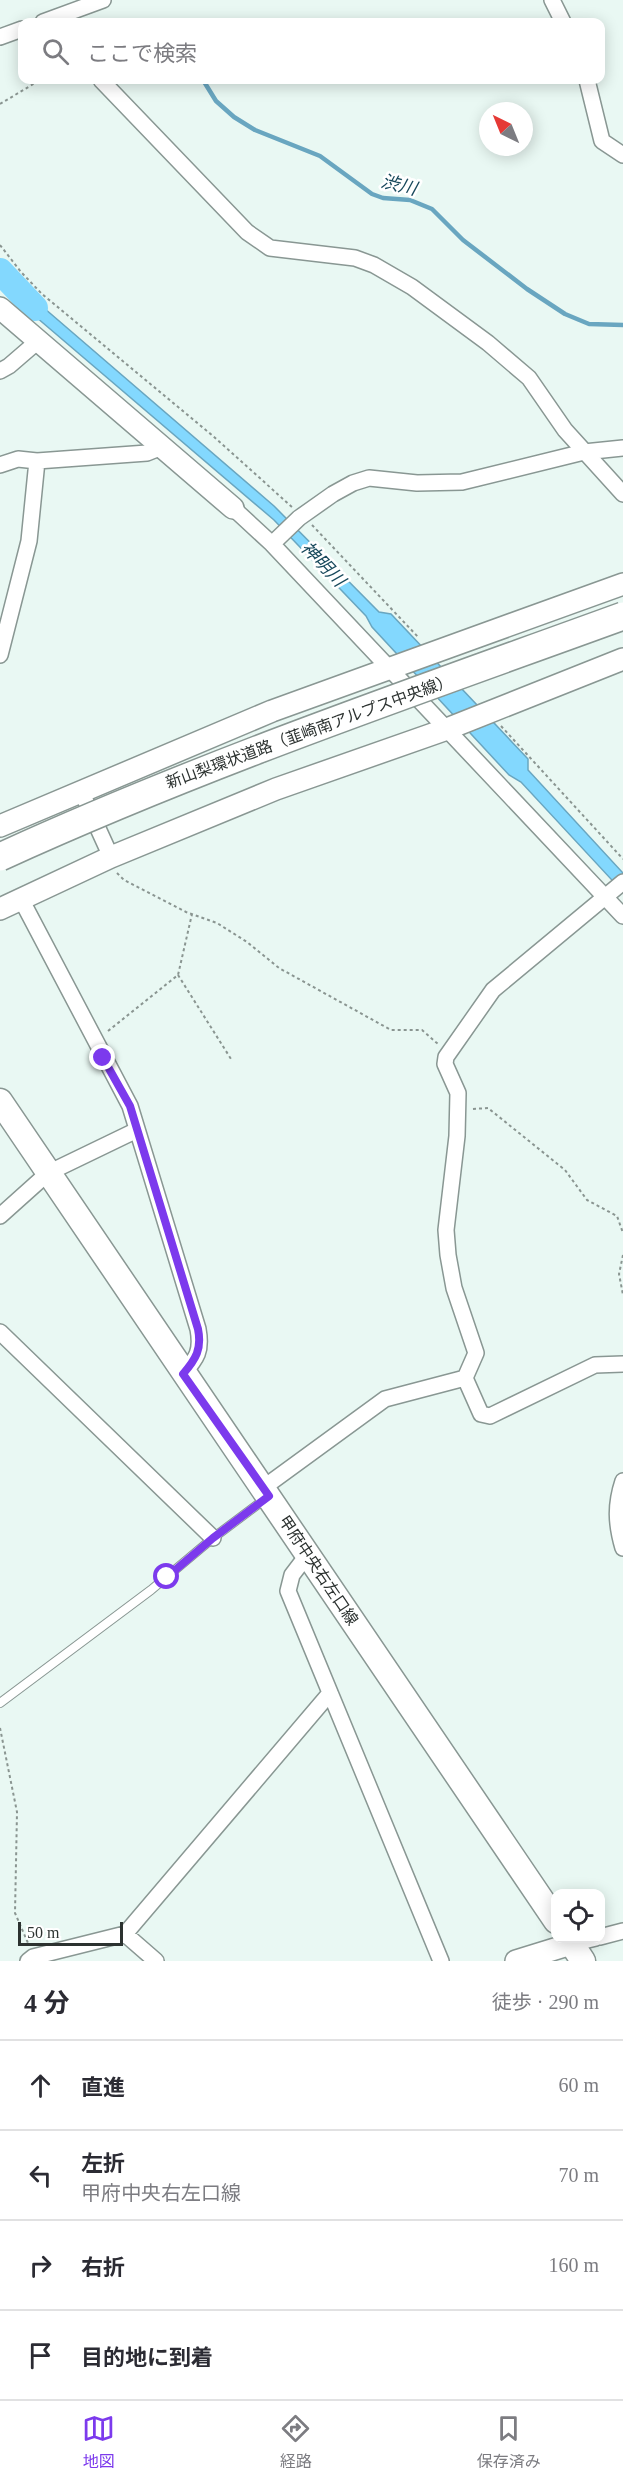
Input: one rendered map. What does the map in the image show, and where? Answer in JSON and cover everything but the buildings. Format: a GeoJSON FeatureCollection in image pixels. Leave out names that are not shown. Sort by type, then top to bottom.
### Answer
{"type":"FeatureCollection","features":[{"type":"Feature","properties":{"kind":"highway","name":"新山梨環状道路（韮崎南アルプス中央線）"},"geometry":{"type":"LineString","coordinates":[[0,857],[142,794],[224,761],[623,616]]}},
{"type":"Feature","properties":{"kind":"main road","name":"甲府中央右左口線"},"geometry":{"type":"LineString","coordinates":[[0,1101],[551,1915]]}},
{"type":"Feature","properties":{"kind":"street"},"geometry":{"type":"LineString","coordinates":[[56,18],[103,0]]}},
{"type":"Feature","properties":{"kind":"street"},"geometry":{"type":"LineString","coordinates":[[552,0],[561,18]]}},
{"type":"Feature","properties":{"kind":"street"},"geometry":{"type":"LineString","coordinates":[[0,37],[18,30]]}},
{"type":"Feature","properties":{"kind":"street"},"geometry":{"type":"LineString","coordinates":[[105,84],[247,232],[270,248],[355,258],[412,287],[488,344],[529,378],[565,430],[623,494]]}},
{"type":"Feature","properties":{"kind":"street"},"geometry":{"type":"LineString","coordinates":[[588,84],[602,141],[623,155]]}},
{"type":"Feature","properties":{"kind":"street"},"geometry":{"type":"LineString","coordinates":[[0,308],[275,542],[452,727],[608,896],[623,916]]}},
{"type":"Feature","properties":{"kind":"street"},"geometry":{"type":"LineString","coordinates":[[0,371],[38,341]]}},
{"type":"Feature","properties":{"kind":"street"},"geometry":{"type":"LineString","coordinates":[[0,465],[18,459],[38,460],[147,453],[162,447]]}},
{"type":"Feature","properties":{"kind":"street"},"geometry":{"type":"LineString","coordinates":[[275,542],[301,517],[333,494],[353,483],[369,478],[417,483],[462,482],[584,452],[623,448]]}},
{"type":"Feature","properties":{"kind":"street"},"geometry":{"type":"LineString","coordinates":[[0,655],[29,541],[38,460]]}},
{"type":"Feature","properties":{"kind":"street"},"geometry":{"type":"LineString","coordinates":[[0,826],[272,711],[623,584]]}},
{"type":"Feature","properties":{"kind":"street"},"geometry":{"type":"LineString","coordinates":[[0,909],[111,857],[276,789],[452,727],[623,659]]}},
{"type":"Feature","properties":{"kind":"street"},"geometry":{"type":"LineString","coordinates":[[81,791],[111,857]]}},
{"type":"Feature","properties":{"kind":"street"},"geometry":{"type":"LineString","coordinates":[[623,882],[493,990],[448,1053],[446,1064],[458,1093],[458,1136],[446,1230],[448,1255],[454,1288],[476,1353],[465,1378],[481,1414],[490,1416],[595,1365],[623,1364]]}},
{"type":"Feature","properties":{"kind":"street"},"geometry":{"type":"LineString","coordinates":[[21,898],[94,1042],[130,1106],[201,1344],[196,1359],[183,1374]]}},
{"type":"Feature","properties":{"kind":"street"},"geometry":{"type":"LineString","coordinates":[[0,1216],[48,1173],[137,1130]]}},
{"type":"Feature","properties":{"kind":"street"},"geometry":{"type":"LineString","coordinates":[[0,1332],[213,1538]]}},
{"type":"Feature","properties":{"kind":"street"},"geometry":{"type":"LineString","coordinates":[[266,1492],[385,1399],[465,1378]]}},
{"type":"Feature","properties":{"kind":"street"},"geometry":{"type":"LineString","coordinates":[[623,1481],[618,1495],[616,1517],[623,1548]]}},
{"type":"Feature","properties":{"kind":"street"},"geometry":{"type":"LineString","coordinates":[[308,1554],[292,1575],[288,1591],[441,1961]]}},
{"type":"Feature","properties":{"kind":"street"},"geometry":{"type":"LineString","coordinates":[[31,1959],[126,1934],[330,1693]]}},
{"type":"Feature","properties":{"kind":"street"},"geometry":{"type":"LineString","coordinates":[[605,1936],[623,1931]]}},
{"type":"Feature","properties":{"kind":"street"},"geometry":{"type":"LineString","coordinates":[[126,1934],[156,1961]]}},
{"type":"Feature","properties":{"kind":"street"},"geometry":{"type":"LineString","coordinates":[[516,1961],[574,1948]]}},
{"type":"Feature","properties":{"kind":"lane"},"geometry":{"type":"LineString","coordinates":[[0,1703],[151,1590],[266,1492]]}},
{"type":"Feature","properties":{"kind":"path"},"geometry":{"type":"LineString","coordinates":[[0,104],[33,84]]}},
{"type":"Feature","properties":{"kind":"path"},"geometry":{"type":"LineString","coordinates":[[0,245],[42,294],[213,436],[301,517],[428,653]]}},
{"type":"Feature","properties":{"kind":"path"},"geometry":{"type":"LineString","coordinates":[[486,713],[623,859]]}},
{"type":"Feature","properties":{"kind":"path"},"geometry":{"type":"LineString","coordinates":[[111,857],[114,869],[124,880],[192,914],[217,923],[247,942],[279,968],[391,1030],[422,1030],[448,1053]]}},
{"type":"Feature","properties":{"kind":"path"},"geometry":{"type":"LineString","coordinates":[[94,1042],[178,975],[192,914]]}},
{"type":"Feature","properties":{"kind":"path"},"geometry":{"type":"LineString","coordinates":[[178,975],[231,1059]]}},
{"type":"Feature","properties":{"kind":"path"},"geometry":{"type":"LineString","coordinates":[[458,1111],[488,1108],[565,1170],[587,1200],[617,1216],[623,1233]]}},
{"type":"Feature","properties":{"kind":"path"},"geometry":{"type":"LineString","coordinates":[[617,1216],[623,1213]]}},
{"type":"Feature","properties":{"kind":"path"},"geometry":{"type":"LineString","coordinates":[[623,1255],[619,1274],[623,1295]]}},
{"type":"Feature","properties":{"kind":"path"},"geometry":{"type":"LineString","coordinates":[[0,1728],[17,1812],[15,1913],[31,1959]]}},
{"type":"Feature","properties":{"kind":"water"},"geometry":{"type":"Polygon","coordinates":[[[16,280],[44,308],[274,506],[379,612],[391,614],[528,759],[528,770],[623,873],[623,892],[521,782],[509,775],[372,627],[366,616],[274,520],[29,311],[6,289],[16,280]]]}},
{"type":"Feature","properties":{"kind":"waterway","name":"渋川"},"geometry":{"type":"LineString","coordinates":[[205,84],[216,101],[234,117],[255,130],[320,156],[372,194],[383,198],[410,200],[432,209],[463,240],[527,289],[565,314],[589,324],[623,325]]}},
{"type":"Feature","properties":{"kind":"waterway","name":"神明川"},"geometry":{"type":"LineString","coordinates":[[0,271],[35,308]]}},
{"type":"Feature","properties":{"kind":"route"},"geometry":{"type":"LineString","coordinates":[[103,1058],[130,1106],[198,1329],[201,1344],[196,1359],[183,1374],[269,1496],[213,1538],[167,1577]]}}]}
